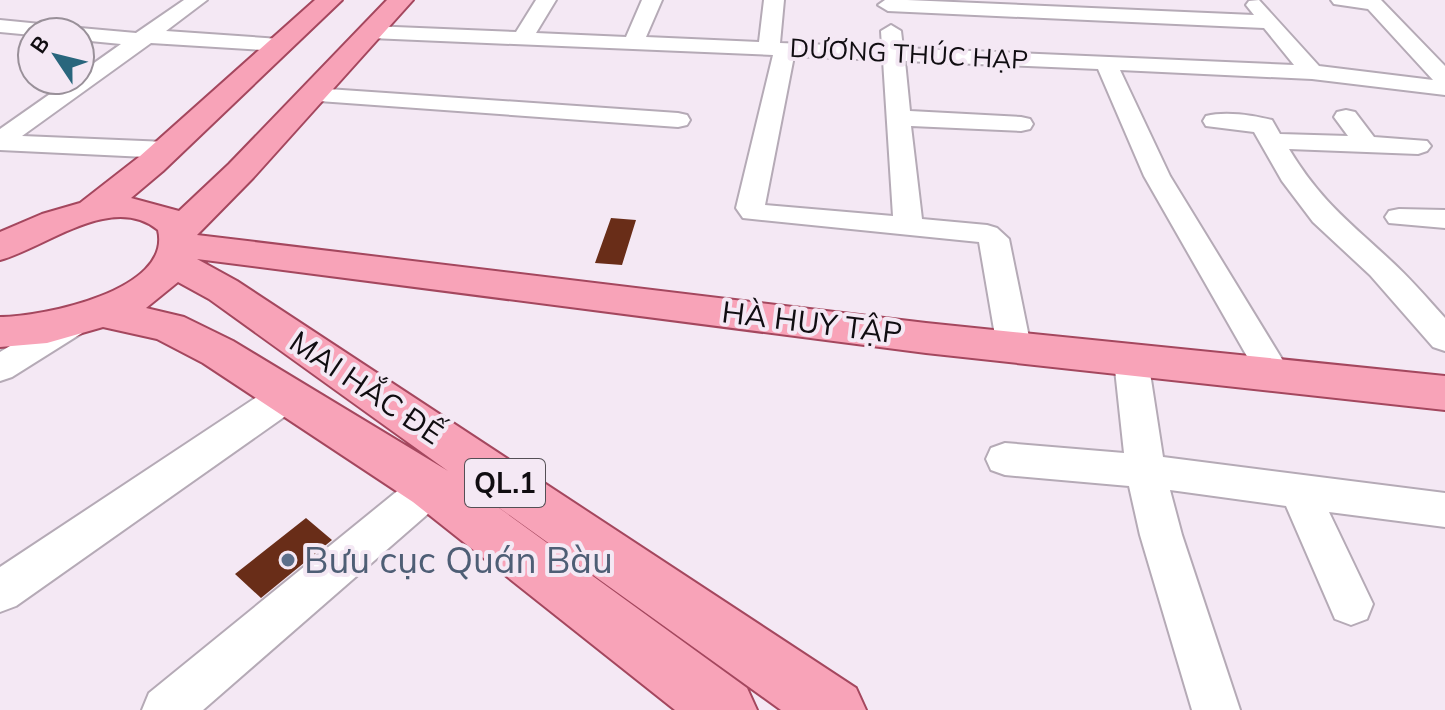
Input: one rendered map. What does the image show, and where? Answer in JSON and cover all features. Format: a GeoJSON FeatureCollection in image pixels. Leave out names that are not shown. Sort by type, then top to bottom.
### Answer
{"type":"FeatureCollection","features":[{"type":"Feature","properties":{"kind":"main road"},"geometry":{"type":"LineString","coordinates":[[90,213],[167,150],[330,0]]}},
{"type":"Feature","properties":{"kind":"main road"},"geometry":{"type":"LineString","coordinates":[[177,246],[241,171],[401,0]]}},
{"type":"Feature","properties":{"kind":"main road","name":"QL.1"},"geometry":{"type":"LineString","coordinates":[[0,248],[46,224],[90,213],[131,209],[153,212],[169,219],[177,246],[157,280],[86,319],[35,332],[0,332]]}},
{"type":"Feature","properties":{"kind":"main road","name":"QL.1"},"geometry":{"type":"LineString","coordinates":[[0,224],[46,224]]}},
{"type":"Feature","properties":{"kind":"main road","name":"HÀ HUY TẬP"},"geometry":{"type":"LineString","coordinates":[[177,246],[1014,347],[1445,393]]}},
{"type":"Feature","properties":{"kind":"main road","name":"MAI HẮC ĐẾ"},"geometry":{"type":"LineString","coordinates":[[177,246],[236,299],[834,710]]}},
{"type":"Feature","properties":{"kind":"main road","name":"MAI HẮC ĐẾ"},"geometry":{"type":"LineString","coordinates":[[86,319],[169,327],[218,352],[431,487],[725,710]]}},
{"type":"Feature","properties":{"kind":"street"},"geometry":{"type":"LineString","coordinates":[[167,150],[0,141],[12,122],[197,0]]}},
{"type":"Feature","properties":{"kind":"street"},"geometry":{"type":"LineString","coordinates":[[523,38],[546,0]]}},
{"type":"Feature","properties":{"kind":"street"},"geometry":{"type":"LineString","coordinates":[[634,42],[652,0]]}},
{"type":"Feature","properties":{"kind":"street"},"geometry":{"type":"LineString","coordinates":[[774,0],[777,48],[750,208],[759,214],[978,231],[994,239],[1014,347]]}},
{"type":"Feature","properties":{"kind":"street"},"geometry":{"type":"LineString","coordinates":[[1251,0],[1312,72]]}},
{"type":"Feature","properties":{"kind":"street"},"geometry":{"type":"LineString","coordinates":[[1341,0],[1371,2],[1445,79]]}},
{"type":"Feature","properties":{"kind":"street"},"geometry":{"type":"LineString","coordinates":[[908,226],[901,118],[887,2],[1270,22]]}},
{"type":"Feature","properties":{"kind":"street","name":"DƯƠNG THÚC HẠP"},"geometry":{"type":"LineString","coordinates":[[371,32],[1312,72],[1445,88]]}},
{"type":"Feature","properties":{"kind":"street"},"geometry":{"type":"LineString","coordinates":[[96,35],[280,45]]}},
{"type":"Feature","properties":{"kind":"street"},"geometry":{"type":"LineString","coordinates":[[1106,63],[1174,207],[1276,377]]}},
{"type":"Feature","properties":{"kind":"street"},"geometry":{"type":"LineString","coordinates":[[313,95],[678,120]]}},
{"type":"Feature","properties":{"kind":"street"},"geometry":{"type":"LineString","coordinates":[[1346,117],[1367,144]]}},
{"type":"Feature","properties":{"kind":"street"},"geometry":{"type":"LineString","coordinates":[[901,118],[1021,124]]}},
{"type":"Feature","properties":{"kind":"street"},"geometry":{"type":"LineString","coordinates":[[1215,121],[1263,125],[1295,181],[1323,216],[1381,268],[1445,339]]}},
{"type":"Feature","properties":{"kind":"street"},"geometry":{"type":"LineString","coordinates":[[1273,141],[1418,146]]}},
{"type":"Feature","properties":{"kind":"street"},"geometry":{"type":"LineString","coordinates":[[1399,217],[1445,219]]}},
{"type":"Feature","properties":{"kind":"street"},"geometry":{"type":"LineString","coordinates":[[0,368],[86,319]]}},
{"type":"Feature","properties":{"kind":"street"},"geometry":{"type":"LineString","coordinates":[[1131,360],[1145,471],[1216,710]]}},
{"type":"Feature","properties":{"kind":"street"},"geometry":{"type":"LineString","coordinates":[[0,592],[288,395]]}},
{"type":"Feature","properties":{"kind":"street"},"geometry":{"type":"LineString","coordinates":[[1005,459],[1145,471],[1445,510]]}},
{"type":"Feature","properties":{"kind":"street"},"geometry":{"type":"LineString","coordinates":[[166,710],[431,487]]}},
{"type":"Feature","properties":{"kind":"street"},"geometry":{"type":"LineString","coordinates":[[1300,492],[1351,604]]}},
{"type":"Feature","properties":{"kind":"building"},"geometry":{"type":"Polygon","coordinates":[[[611,218],[636,220],[622,265],[595,263],[611,218]]]}},
{"type":"Feature","properties":{"kind":"building","name":"Bưu cục Quán Bàu"},"geometry":{"type":"Polygon","coordinates":[[[306,518],[332,540],[261,598],[235,574],[306,518]]]}},
{"type":"Feature","properties":{"kind":"place","name":"Bưu cục Quán Bàu"},"geometry":{"type":"Point","coordinates":[288,560]}}]}
